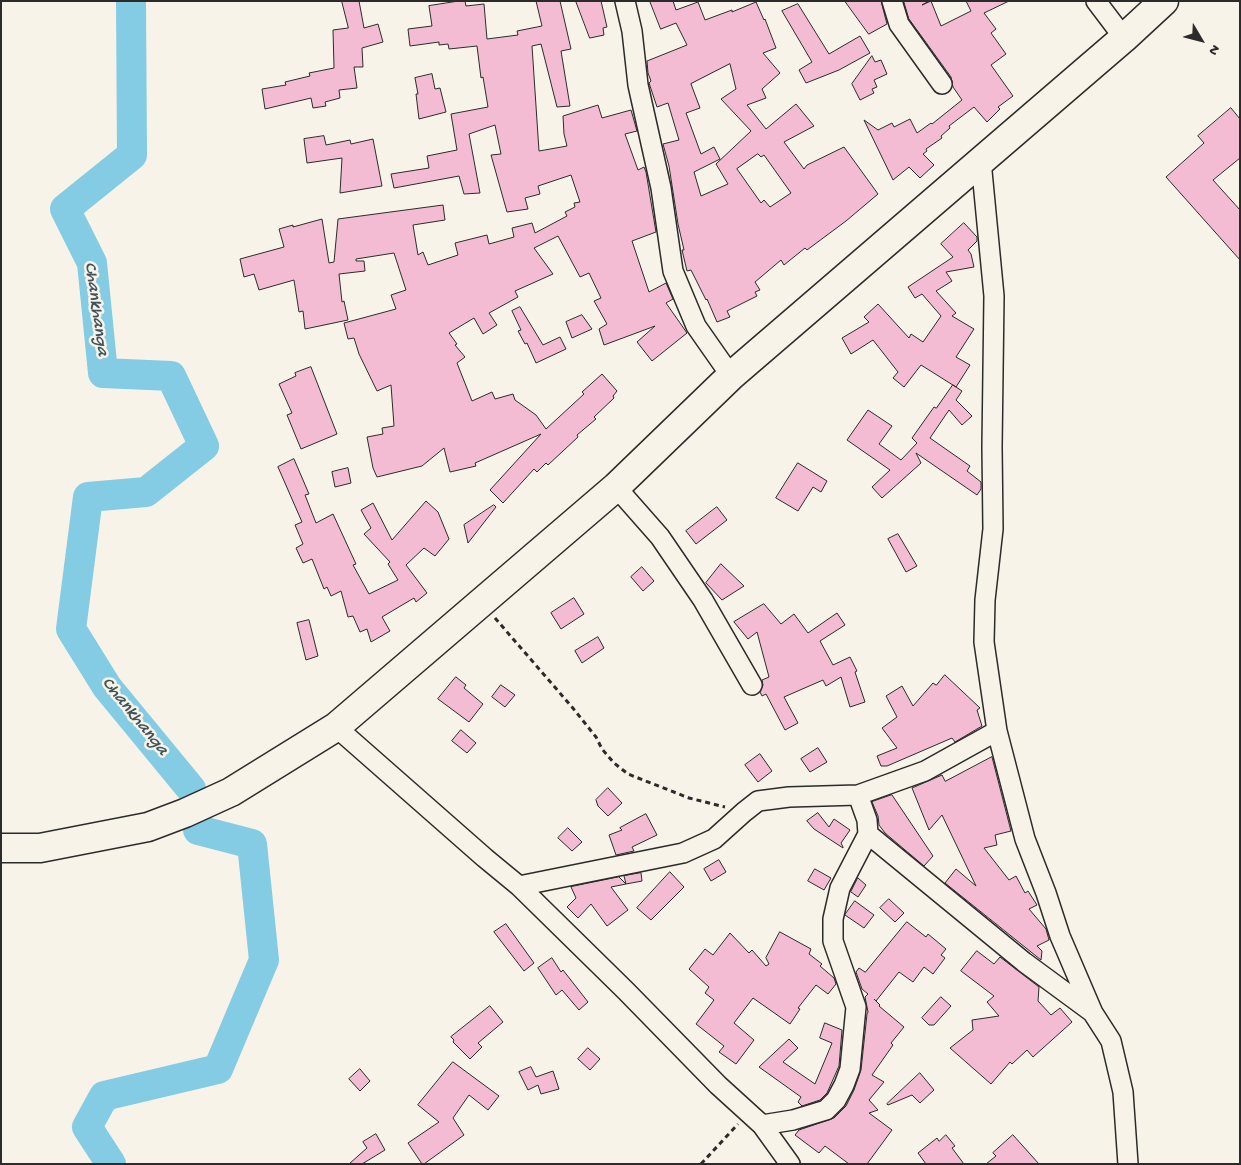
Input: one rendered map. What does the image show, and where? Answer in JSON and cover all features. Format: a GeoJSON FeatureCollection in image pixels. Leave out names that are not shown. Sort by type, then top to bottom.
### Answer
{"type":"FeatureCollection","features":[{"type":"Feature","properties":{"kind":"main road"},"geometry":{"type":"LineString","coordinates":[[1,848],[40,848],[148,827],[231,792],[336,727],[616,487],[731,376],[1124,38],[1164,1]]}},
{"type":"Feature","properties":{"kind":"street"},"geometry":{"type":"LineString","coordinates":[[625,1],[632,31],[638,85],[661,188],[673,271],[696,326],[731,376]]}},
{"type":"Feature","properties":{"kind":"street"},"geometry":{"type":"LineString","coordinates":[[892,1],[899,24],[942,84]]}},
{"type":"Feature","properties":{"kind":"street"},"geometry":{"type":"LineString","coordinates":[[1096,1],[1124,38]]}},
{"type":"Feature","properties":{"kind":"street"},"geometry":{"type":"LineString","coordinates":[[981,161],[994,296],[993,529],[985,600],[984,642],[997,731],[1024,839],[1046,893],[1060,936],[1093,1013],[1111,1041],[1123,1092],[1128,1164]]}},
{"type":"Feature","properties":{"kind":"street"},"geometry":{"type":"LineString","coordinates":[[616,487],[660,538],[704,600],[752,685]]}},
{"type":"Feature","properties":{"kind":"street"},"geometry":{"type":"LineString","coordinates":[[336,727],[485,858],[520,886],[718,1086],[755,1119],[790,1164]]}},
{"type":"Feature","properties":{"kind":"street"},"geometry":{"type":"LineString","coordinates":[[520,886],[683,853],[714,839],[758,801],[789,797],[858,795],[925,770],[997,731]]}},
{"type":"Feature","properties":{"kind":"street"},"geometry":{"type":"LineString","coordinates":[[755,1119],[793,1120],[826,1110],[836,1100],[850,1069],[856,1007],[833,941],[833,920],[840,888],[868,834],[867,820],[858,795]]}},
{"type":"Feature","properties":{"kind":"street"},"geometry":{"type":"LineString","coordinates":[[868,834],[1024,962],[1093,1013]]}},
{"type":"Feature","properties":{"kind":"path"},"geometry":{"type":"LineString","coordinates":[[481,602],[572,706],[614,763],[628,774],[689,798],[744,812]]}},
{"type":"Feature","properties":{"kind":"path"},"geometry":{"type":"LineString","coordinates":[[701,1164],[755,1119]]}},
{"type":"Feature","properties":{"kind":"building"},"geometry":{"type":"Polygon","coordinates":[[[342,1],[359,1],[364,28],[378,24],[383,42],[362,48],[363,67],[354,67],[357,88],[339,90],[340,98],[325,102],[326,106],[313,108],[311,98],[265,109],[262,89],[286,85],[285,82],[310,76],[309,73],[334,68],[333,30],[348,28],[342,1]]]}},
{"type":"Feature","properties":{"kind":"building"},"geometry":{"type":"Polygon","coordinates":[[[465,1],[466,6],[484,4],[487,39],[518,35],[517,31],[542,26],[536,1],[560,1],[571,49],[561,51],[570,106],[557,107],[541,44],[532,46],[539,151],[567,146],[563,116],[598,105],[602,118],[631,110],[637,131],[625,134],[638,170],[644,167],[646,172],[656,232],[632,241],[649,292],[666,283],[673,299],[666,303],[687,333],[652,361],[637,342],[655,326],[604,345],[599,329],[607,324],[594,301],[601,298],[589,273],[580,277],[558,236],[534,248],[553,274],[515,291],[518,297],[489,313],[497,325],[483,334],[474,318],[449,333],[457,344],[455,345],[465,357],[457,363],[472,401],[492,392],[495,399],[513,394],[515,400],[536,415],[546,429],[584,394],[582,392],[602,374],[617,391],[613,396],[614,398],[594,417],[596,419],[577,435],[578,437],[548,465],[546,463],[537,472],[534,469],[503,503],[490,490],[541,434],[475,463],[476,466],[450,472],[444,448],[422,466],[377,477],[373,468],[367,437],[383,434],[382,428],[394,426],[391,385],[377,391],[359,354],[354,338],[348,339],[344,323],[396,309],[391,295],[406,290],[394,253],[356,259],[356,261],[364,261],[365,271],[339,274],[342,302],[344,301],[348,320],[305,329],[303,311],[299,312],[294,280],[259,290],[254,274],[244,277],[240,259],[284,247],[279,229],[322,219],[329,263],[334,262],[338,219],[443,205],[445,220],[413,225],[418,255],[423,252],[428,265],[458,255],[455,243],[487,235],[489,244],[514,237],[512,228],[532,223],[535,233],[567,216],[565,212],[575,207],[574,203],[580,202],[571,175],[538,186],[540,194],[525,198],[528,209],[507,212],[491,155],[501,154],[495,125],[469,134],[480,193],[464,194],[459,176],[394,188],[391,174],[429,168],[427,156],[457,150],[451,114],[488,107],[483,77],[481,78],[477,46],[449,49],[448,44],[439,45],[439,42],[410,46],[408,29],[432,26],[429,6],[465,1]]]}},
{"type":"Feature","properties":{"kind":"building"},"geometry":{"type":"Polygon","coordinates":[[[576,1],[601,1],[607,27],[603,28],[604,35],[590,38],[576,1]]]}},
{"type":"Feature","properties":{"kind":"building"},"geometry":{"type":"Polygon","coordinates":[[[650,1],[673,1],[676,10],[698,2],[705,20],[756,2],[776,48],[763,53],[780,73],[762,89],[766,98],[747,105],[766,129],[796,104],[814,126],[784,142],[804,169],[807,165],[844,147],[878,194],[807,250],[805,248],[784,265],[781,260],[755,282],[760,290],[755,292],[757,296],[727,311],[730,317],[717,322],[691,270],[687,271],[669,166],[663,144],[679,140],[668,103],[657,107],[649,83],[651,81],[647,61],[687,45],[676,23],[661,29],[650,1]],[[730,64],[691,84],[700,108],[686,113],[701,154],[714,147],[720,159],[694,172],[701,196],[728,184],[716,164],[751,131],[721,99],[736,89],[730,64]],[[758,154],[737,169],[761,203],[764,200],[770,207],[791,193],[764,155],[761,157],[758,154]]]}},
{"type":"Feature","properties":{"kind":"building"},"geometry":{"type":"Polygon","coordinates":[[[845,1],[881,1],[887,24],[869,34],[845,1]]]}},
{"type":"Feature","properties":{"kind":"building"},"geometry":{"type":"Polygon","coordinates":[[[904,1],[929,1],[922,5],[931,1],[941,26],[971,11],[966,1],[1009,1],[984,13],[996,29],[991,33],[1006,54],[991,65],[1013,96],[998,107],[1000,109],[987,122],[974,107],[949,126],[950,128],[941,136],[942,138],[926,149],[927,151],[923,154],[934,165],[920,178],[909,167],[893,180],[864,120],[878,130],[892,123],[894,127],[910,119],[917,133],[932,124],[962,100],[953,87],[951,77],[909,19],[904,1]]]}},
{"type":"Feature","properties":{"kind":"building"},"geometry":{"type":"Polygon","coordinates":[[[798,4],[829,54],[860,36],[870,53],[839,70],[806,83],[799,70],[812,62],[782,11],[798,4]]]}},
{"type":"Feature","properties":{"kind":"building"},"geometry":{"type":"Polygon","coordinates":[[[872,56],[875,62],[881,60],[887,74],[874,80],[877,87],[872,89],[874,93],[860,100],[852,84],[872,56]]]}},
{"type":"Feature","properties":{"kind":"building"},"geometry":{"type":"Polygon","coordinates":[[[432,74],[435,89],[440,88],[446,112],[419,119],[415,78],[432,74]]]}},
{"type":"Feature","properties":{"kind":"building"},"geometry":{"type":"Polygon","coordinates":[[[1231,108],[1240,119],[1240,158],[1213,180],[1240,210],[1240,260],[1166,177],[1204,143],[1198,136],[1231,108]]]}},
{"type":"Feature","properties":{"kind":"building"},"geometry":{"type":"Polygon","coordinates":[[[324,136],[326,145],[350,140],[351,144],[373,139],[382,186],[340,193],[342,158],[307,163],[304,139],[324,136]]]}},
{"type":"Feature","properties":{"kind":"building"},"geometry":{"type":"Polygon","coordinates":[[[964,223],[977,237],[977,241],[968,250],[974,267],[946,272],[952,281],[936,291],[956,313],[952,316],[974,329],[956,357],[970,365],[956,387],[921,365],[904,387],[893,378],[898,372],[873,340],[851,354],[842,338],[869,322],[864,317],[878,304],[909,338],[911,334],[923,342],[941,316],[922,294],[915,298],[908,287],[953,257],[941,244],[964,223]]]}},
{"type":"Feature","properties":{"kind":"building"},"geometry":{"type":"Polygon","coordinates":[[[520,307],[543,345],[560,337],[566,349],[536,363],[527,343],[525,344],[518,331],[521,330],[512,311],[520,307]]]}},
{"type":"Feature","properties":{"kind":"building"},"geometry":{"type":"Polygon","coordinates":[[[582,315],[592,329],[572,338],[566,322],[582,315]]]}},
{"type":"Feature","properties":{"kind":"building"},"geometry":{"type":"Polygon","coordinates":[[[311,367],[337,434],[301,449],[287,415],[292,413],[279,384],[296,376],[295,373],[311,367]]]}},
{"type":"Feature","properties":{"kind":"building"},"geometry":{"type":"Polygon","coordinates":[[[953,385],[962,391],[956,400],[972,416],[962,425],[949,410],[930,438],[970,466],[967,471],[981,482],[981,489],[977,495],[916,453],[921,463],[882,498],[872,487],[890,470],[847,440],[868,410],[892,426],[879,444],[901,460],[917,443],[912,438],[934,407],[936,408],[953,385]]]}},
{"type":"Feature","properties":{"kind":"building"},"geometry":{"type":"Polygon","coordinates":[[[294,459],[309,494],[305,495],[316,523],[333,514],[356,564],[353,565],[369,594],[398,580],[388,564],[390,562],[364,534],[371,528],[361,510],[373,503],[392,540],[426,501],[438,512],[449,539],[435,556],[424,548],[406,565],[427,593],[416,602],[414,598],[382,617],[390,631],[371,642],[367,629],[360,632],[353,616],[348,617],[341,591],[331,596],[327,587],[324,589],[312,559],[303,563],[296,548],[303,544],[295,525],[302,522],[278,467],[294,459]]]}},
{"type":"Feature","properties":{"kind":"building"},"geometry":{"type":"Polygon","coordinates":[[[798,463],[827,481],[821,492],[813,487],[798,511],[776,498],[798,463]]]}},
{"type":"Feature","properties":{"kind":"building"},"geometry":{"type":"Polygon","coordinates":[[[348,468],[351,483],[335,487],[332,472],[348,468]]]}},
{"type":"Feature","properties":{"kind":"building"},"geometry":{"type":"Polygon","coordinates":[[[494,505],[496,507],[468,543],[464,525],[494,505]]]}},
{"type":"Feature","properties":{"kind":"building"},"geometry":{"type":"Polygon","coordinates":[[[717,507],[727,520],[696,544],[686,531],[717,507]]]}},
{"type":"Feature","properties":{"kind":"building"},"geometry":{"type":"Polygon","coordinates":[[[898,534],[917,566],[906,572],[888,539],[898,534]]]}},
{"type":"Feature","properties":{"kind":"building"},"geometry":{"type":"Polygon","coordinates":[[[721,564],[744,586],[722,600],[706,583],[721,564]]]}},
{"type":"Feature","properties":{"kind":"building"},"geometry":{"type":"Polygon","coordinates":[[[642,567],[654,581],[643,591],[631,577],[642,567]]]}},
{"type":"Feature","properties":{"kind":"building"},"geometry":{"type":"Polygon","coordinates":[[[574,598],[584,614],[561,629],[551,613],[574,598]]]}},
{"type":"Feature","properties":{"kind":"building"},"geometry":{"type":"Polygon","coordinates":[[[764,604],[781,624],[794,614],[808,633],[837,613],[845,625],[820,641],[833,665],[850,657],[857,671],[855,672],[865,702],[850,707],[841,677],[826,686],[823,680],[784,697],[798,723],[785,730],[766,694],[762,696],[760,692],[763,685],[762,680],[769,677],[757,632],[748,639],[734,622],[764,604]]]}},
{"type":"Feature","properties":{"kind":"building"},"geometry":{"type":"Polygon","coordinates":[[[309,620],[318,656],[306,660],[297,623],[309,620]]]}},
{"type":"Feature","properties":{"kind":"building"},"geometry":{"type":"Polygon","coordinates":[[[598,637],[604,648],[582,663],[575,651],[598,637]]]}},
{"type":"Feature","properties":{"kind":"building"},"geometry":{"type":"Polygon","coordinates":[[[945,675],[980,708],[977,710],[982,726],[955,742],[952,738],[887,766],[881,766],[877,756],[897,748],[882,728],[897,717],[886,696],[902,686],[913,706],[933,683],[936,685],[945,675]]]}},
{"type":"Feature","properties":{"kind":"building"},"geometry":{"type":"Polygon","coordinates":[[[456,677],[466,685],[464,688],[483,704],[469,722],[438,699],[456,677]]]}},
{"type":"Feature","properties":{"kind":"building"},"geometry":{"type":"Polygon","coordinates":[[[501,685],[515,695],[505,707],[492,697],[501,685]]]}},
{"type":"Feature","properties":{"kind":"building"},"geometry":{"type":"Polygon","coordinates":[[[461,730],[476,743],[467,753],[452,741],[461,730]]]}},
{"type":"Feature","properties":{"kind":"building"},"geometry":{"type":"Polygon","coordinates":[[[818,748],[827,762],[810,772],[801,759],[818,748]]]}},
{"type":"Feature","properties":{"kind":"building"},"geometry":{"type":"Polygon","coordinates":[[[760,754],[772,771],[758,782],[745,765],[760,754]]]}},
{"type":"Feature","properties":{"kind":"building"},"geometry":{"type":"Polygon","coordinates":[[[992,757],[1011,831],[995,835],[997,845],[984,848],[1009,880],[1016,876],[1025,893],[1028,891],[1037,905],[1029,909],[1046,929],[1049,940],[1037,946],[1042,951],[1041,960],[945,883],[956,869],[976,886],[942,815],[929,830],[912,788],[942,775],[945,781],[992,757]]]}},
{"type":"Feature","properties":{"kind":"building"},"geometry":{"type":"Polygon","coordinates":[[[608,788],[622,803],[608,816],[598,806],[596,800],[608,788]]]}},
{"type":"Feature","properties":{"kind":"building"},"geometry":{"type":"Polygon","coordinates":[[[892,795],[933,856],[924,866],[885,833],[879,825],[878,816],[872,802],[892,795]]]}},
{"type":"Feature","properties":{"kind":"building"},"geometry":{"type":"Polygon","coordinates":[[[818,813],[829,827],[834,819],[850,830],[841,843],[843,848],[814,829],[807,821],[818,813]]]}},
{"type":"Feature","properties":{"kind":"building"},"geometry":{"type":"Polygon","coordinates":[[[646,814],[657,835],[632,847],[634,851],[616,855],[609,835],[622,830],[620,828],[646,814]]]}},
{"type":"Feature","properties":{"kind":"building"},"geometry":{"type":"Polygon","coordinates":[[[568,828],[582,842],[572,851],[558,838],[568,828]]]}},
{"type":"Feature","properties":{"kind":"building"},"geometry":{"type":"Polygon","coordinates":[[[719,860],[726,872],[711,881],[704,869],[719,860]]]}},
{"type":"Feature","properties":{"kind":"building"},"geometry":{"type":"Polygon","coordinates":[[[815,869],[831,878],[824,890],[808,881],[815,869]]]}},
{"type":"Feature","properties":{"kind":"building"},"geometry":{"type":"Polygon","coordinates":[[[670,872],[684,887],[651,920],[637,908],[670,872]]]}},
{"type":"Feature","properties":{"kind":"building"},"geometry":{"type":"Polygon","coordinates":[[[641,873],[642,881],[626,884],[624,876],[641,873]]]}},
{"type":"Feature","properties":{"kind":"building"},"geometry":{"type":"Polygon","coordinates":[[[619,877],[626,884],[611,887],[628,910],[607,926],[591,904],[578,918],[567,907],[576,898],[571,887],[619,877]]]}},
{"type":"Feature","properties":{"kind":"building"},"geometry":{"type":"Polygon","coordinates":[[[858,878],[866,885],[858,897],[851,892],[858,878]]]}},
{"type":"Feature","properties":{"kind":"building"},"geometry":{"type":"Polygon","coordinates":[[[889,899],[904,913],[895,922],[880,908],[889,899]]]}},
{"type":"Feature","properties":{"kind":"building"},"geometry":{"type":"Polygon","coordinates":[[[855,901],[874,915],[864,928],[845,915],[855,901]]]}},
{"type":"Feature","properties":{"kind":"building"},"geometry":{"type":"Polygon","coordinates":[[[907,922],[926,937],[928,934],[946,949],[941,955],[945,958],[933,974],[924,967],[913,982],[899,972],[876,1001],[879,1006],[904,1027],[891,1043],[893,1045],[872,1075],[884,1082],[869,1100],[878,1110],[869,1113],[892,1130],[867,1164],[849,1164],[825,1146],[819,1153],[795,1135],[799,1130],[834,1118],[846,1106],[854,1090],[861,1070],[868,1012],[865,997],[868,994],[862,989],[856,972],[859,968],[865,972],[907,922]]]}},
{"type":"Feature","properties":{"kind":"building"},"geometry":{"type":"Polygon","coordinates":[[[506,924],[534,963],[524,971],[494,932],[506,924]]]}},
{"type":"Feature","properties":{"kind":"building"},"geometry":{"type":"Polygon","coordinates":[[[780,932],[811,949],[809,954],[822,964],[820,966],[834,978],[836,984],[828,994],[816,985],[798,1008],[800,1009],[790,1024],[753,998],[734,1023],[754,1040],[736,1064],[719,1052],[724,1046],[696,1024],[714,1000],[705,993],[709,987],[689,969],[705,949],[713,955],[730,933],[749,953],[752,950],[766,966],[769,964],[766,958],[780,932]]]}},
{"type":"Feature","properties":{"kind":"building"},"geometry":{"type":"Polygon","coordinates":[[[977,951],[994,964],[1000,957],[1039,987],[1038,1001],[1051,1015],[1060,1008],[1072,1022],[1033,1057],[1027,1050],[1012,1064],[1010,1062],[991,1084],[950,1048],[973,1030],[972,1020],[999,1016],[987,1002],[994,996],[961,971],[977,951]]]}},
{"type":"Feature","properties":{"kind":"building"},"geometry":{"type":"Polygon","coordinates":[[[552,958],[561,972],[563,970],[588,1002],[579,1010],[562,990],[556,995],[538,968],[552,958]]]}},
{"type":"Feature","properties":{"kind":"building"},"geometry":{"type":"Polygon","coordinates":[[[941,997],[951,1006],[934,1025],[929,1025],[922,1018],[941,997]]]}},
{"type":"Feature","properties":{"kind":"building"},"geometry":{"type":"Polygon","coordinates":[[[490,1006],[503,1022],[478,1043],[482,1047],[470,1059],[453,1042],[454,1040],[451,1037],[490,1006]]]}},
{"type":"Feature","properties":{"kind":"building"},"geometry":{"type":"Polygon","coordinates":[[[825,1023],[842,1030],[839,1066],[827,1093],[820,1100],[802,1106],[798,1102],[801,1097],[759,1067],[789,1039],[798,1048],[783,1062],[815,1084],[832,1043],[820,1038],[825,1023]]]}},
{"type":"Feature","properties":{"kind":"building"},"geometry":{"type":"Polygon","coordinates":[[[588,1048],[600,1059],[590,1070],[578,1059],[588,1048]]]}},
{"type":"Feature","properties":{"kind":"building"},"geometry":{"type":"Polygon","coordinates":[[[453,1062],[499,1096],[488,1110],[469,1095],[453,1118],[464,1135],[422,1164],[408,1143],[439,1122],[418,1105],[453,1062]]]}},
{"type":"Feature","properties":{"kind":"building"},"geometry":{"type":"Polygon","coordinates":[[[531,1067],[536,1077],[553,1071],[559,1089],[541,1094],[538,1085],[528,1090],[519,1072],[531,1067]]]}},
{"type":"Feature","properties":{"kind":"building"},"geometry":{"type":"Polygon","coordinates":[[[360,1069],[370,1081],[360,1091],[349,1079],[360,1069]]]}},
{"type":"Feature","properties":{"kind":"building"},"geometry":{"type":"Polygon","coordinates":[[[920,1073],[934,1090],[920,1103],[912,1095],[887,1104],[920,1073]]]}},
{"type":"Feature","properties":{"kind":"building"},"geometry":{"type":"Polygon","coordinates":[[[376,1134],[385,1150],[362,1164],[349,1164],[367,1148],[363,1142],[376,1134]]]}},
{"type":"Feature","properties":{"kind":"building"},"geometry":{"type":"Polygon","coordinates":[[[946,1135],[955,1146],[952,1148],[964,1164],[926,1164],[918,1153],[937,1138],[939,1141],[946,1135]]]}},
{"type":"Feature","properties":{"kind":"building"},"geometry":{"type":"Polygon","coordinates":[[[1013,1135],[1039,1164],[986,1164],[996,1156],[993,1153],[1013,1135]]]}},
{"type":"Feature","properties":{"kind":"waterway","name":"Chankhanga"},"geometry":{"type":"LineString","coordinates":[[131,1],[132,155],[65,209],[92,263],[103,373],[171,376],[204,446],[146,492],[88,497],[71,629],[107,687],[191,789]]}},
{"type":"Feature","properties":{"kind":"waterway","name":"Chankhanga"},"geometry":{"type":"LineString","coordinates":[[111,1164],[87,1127],[104,1096],[218,1069],[264,960],[252,844],[198,830]]}}]}
